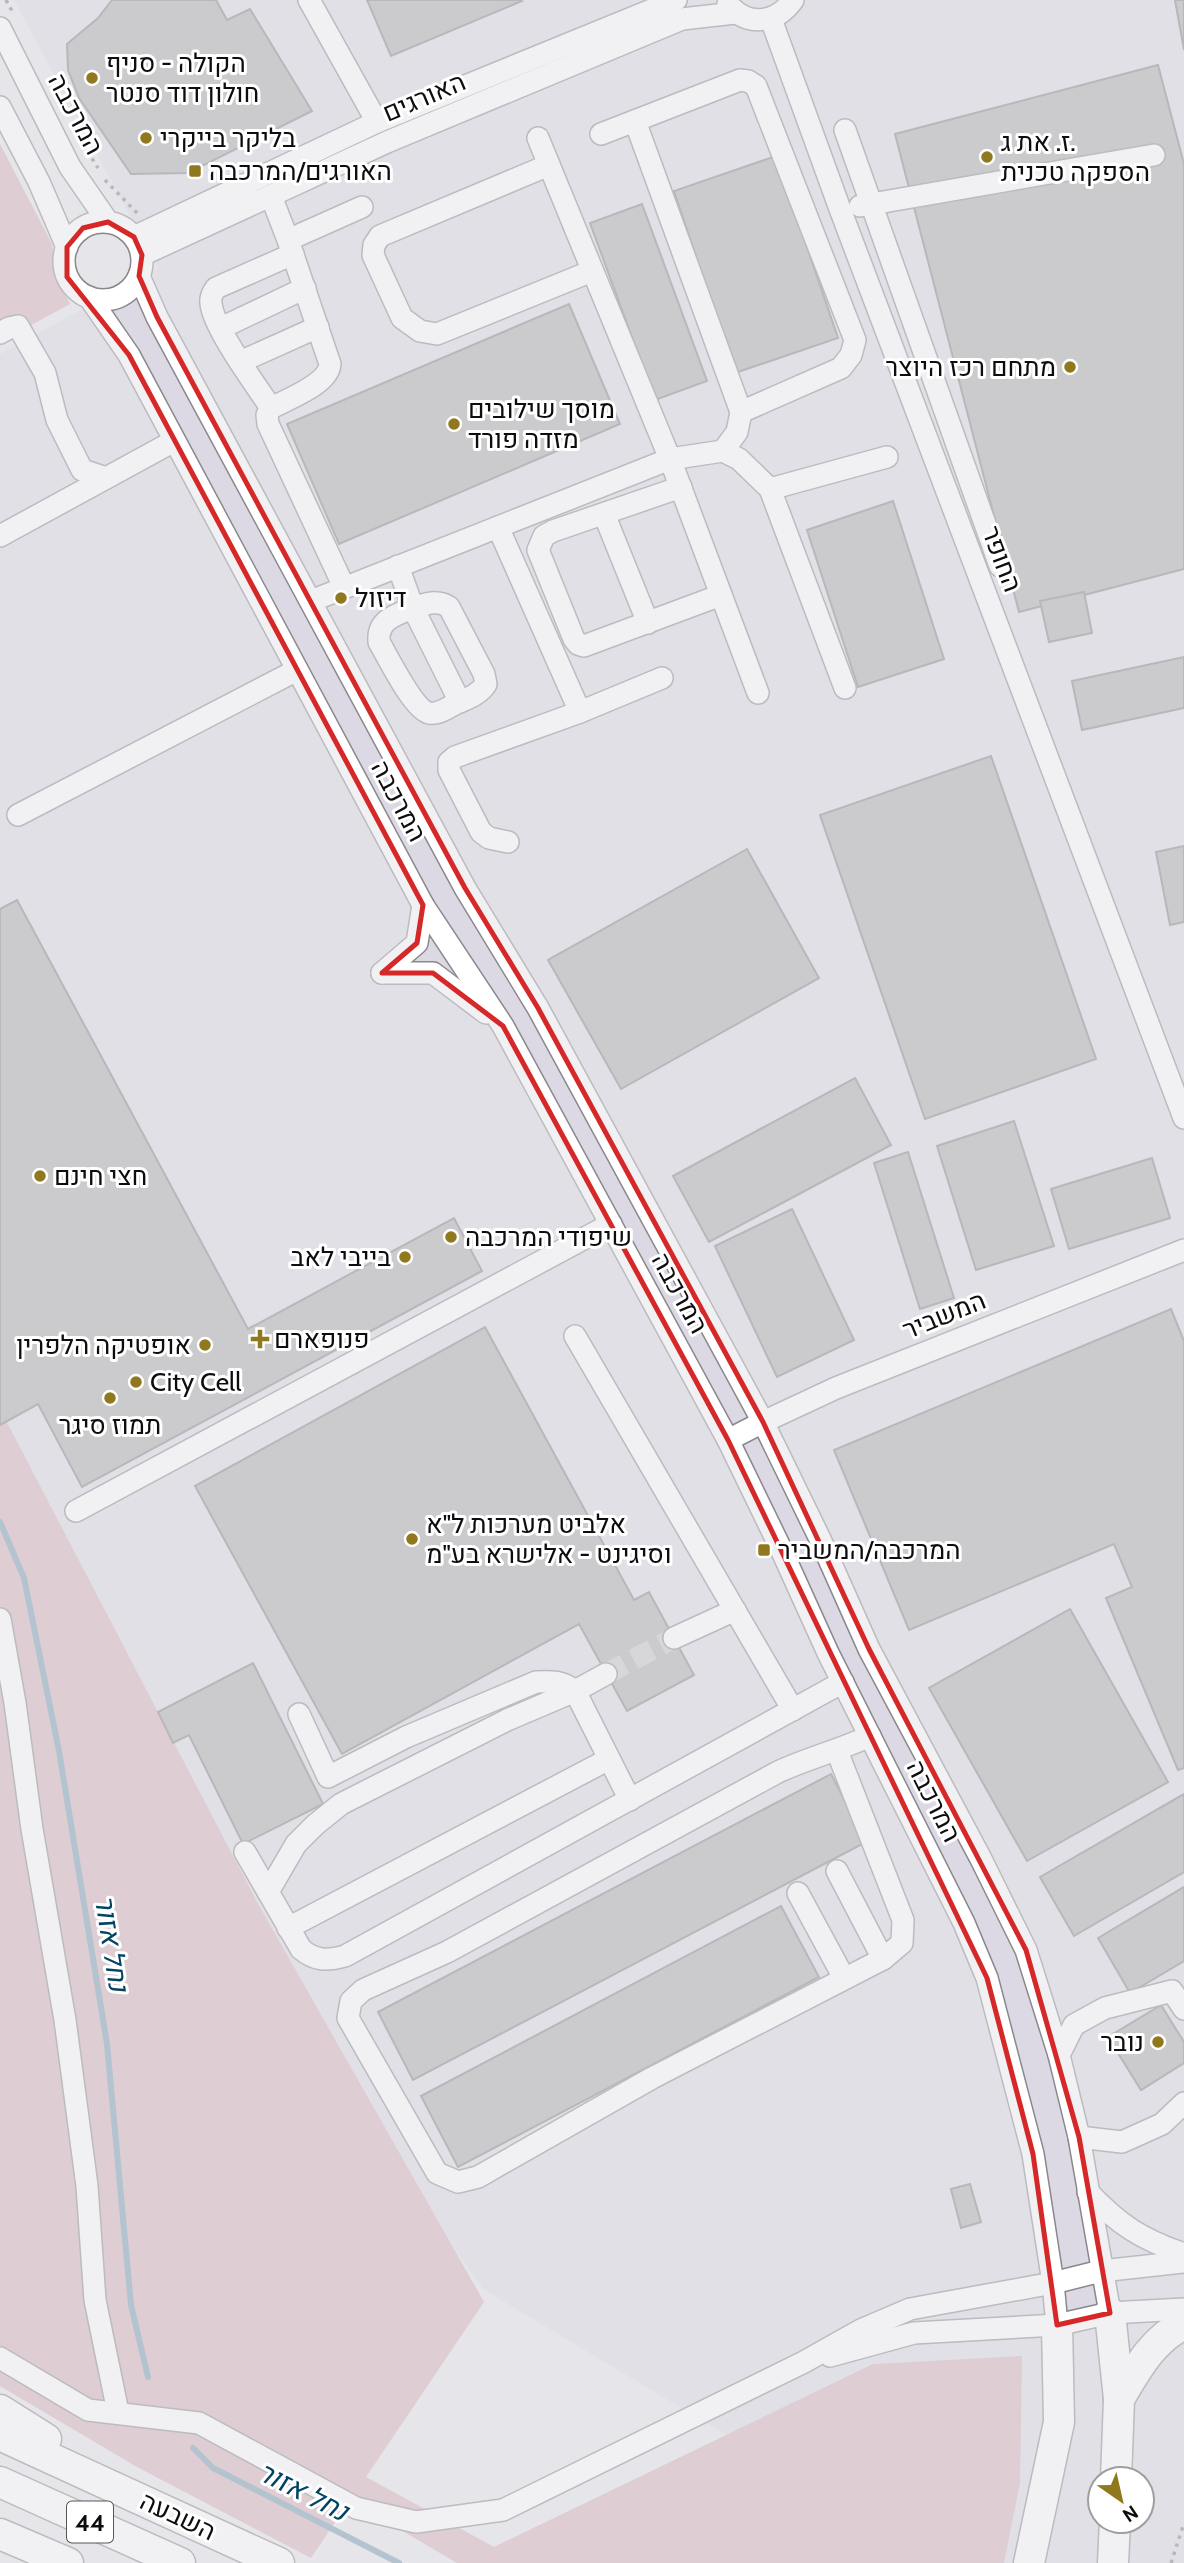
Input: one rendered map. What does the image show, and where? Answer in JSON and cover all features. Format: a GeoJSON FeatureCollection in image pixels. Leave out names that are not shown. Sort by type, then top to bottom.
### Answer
{"type":"FeatureCollection","features":[{"type":"Feature","properties":{"kind":"highway"},"geometry":{"type":"LineString","coordinates":[[1110,2313],[1119,2399],[1117,2465]]}},
{"type":"Feature","properties":{"kind":"highway"},"geometry":{"type":"LineString","coordinates":[[1119,2399],[1147,2353],[1168,2332],[1184,2324]]}},
{"type":"Feature","properties":{"kind":"highway"},"geometry":{"type":"LineString","coordinates":[[1029,2563],[1059,2422],[1057,2325]]}},
{"type":"Feature","properties":{"kind":"highway"},"geometry":{"type":"LineString","coordinates":[[0,2410],[145,2501]]}},
{"type":"Feature","properties":{"kind":"highway","name":"השבעה"},"geometry":{"type":"LineString","coordinates":[[0,2435],[279,2563]]}},
{"type":"Feature","properties":{"kind":"highway","name":"השבעה"},"geometry":{"type":"LineString","coordinates":[[0,2482],[180,2563]]}},
{"type":"Feature","properties":{"kind":"highway"},"geometry":{"type":"LineString","coordinates":[[0,2534],[68,2563]]}},
{"type":"Feature","properties":{"kind":"highway"},"geometry":{"type":"LineString","coordinates":[[1113,2563],[1114,2535]]}},
{"type":"Feature","properties":{"kind":"street"},"geometry":{"type":"LineString","coordinates":[[309,0],[377,122]]}},
{"type":"Feature","properties":{"kind":"street","name":"האורגים"},"geometry":{"type":"LineString","coordinates":[[139,256],[377,122],[676,0]]}},
{"type":"Feature","properties":{"kind":"street"},"geometry":{"type":"LineString","coordinates":[[771,19],[780,15],[793,0]]}},
{"type":"Feature","properties":{"kind":"street","name":"האורגים"},"geometry":{"type":"LineString","coordinates":[[139,256],[387,142],[682,19],[730,6],[746,19],[771,19]]}},
{"type":"Feature","properties":{"kind":"street","name":"החופר"},"geometry":{"type":"LineString","coordinates":[[771,19],[840,209],[1184,1118]]}},
{"type":"Feature","properties":{"kind":"street","name":"המרכבה"},"geometry":{"type":"LineString","coordinates":[[0,28],[70,167],[108,222]]}},
{"type":"Feature","properties":{"kind":"street"},"geometry":{"type":"LineString","coordinates":[[601,134],[740,80],[756,86],[855,340],[851,355],[841,368],[740,412]]}},
{"type":"Feature","properties":{"kind":"street"},"geometry":{"type":"LineString","coordinates":[[0,107],[39,182],[67,247]]}},
{"type":"Feature","properties":{"kind":"street"},"geometry":{"type":"LineString","coordinates":[[635,121],[740,412],[737,432],[723,451]]}},
{"type":"Feature","properties":{"kind":"street"},"geometry":{"type":"LineString","coordinates":[[845,130],[1000,566]]}},
{"type":"Feature","properties":{"kind":"street"},"geometry":{"type":"LineString","coordinates":[[538,138],[670,459],[758,694]]}},
{"type":"Feature","properties":{"kind":"street"},"geometry":{"type":"LineString","coordinates":[[840,209],[1154,155]]}},
{"type":"Feature","properties":{"kind":"street"},"geometry":{"type":"LineString","coordinates":[[549,165],[380,236],[374,245],[373,255],[402,318],[420,331],[438,334],[593,271]]}},
{"type":"Feature","properties":{"kind":"street"},"geometry":{"type":"LineString","coordinates":[[271,196],[330,364],[329,372],[323,380],[271,408],[267,415],[268,424],[344,587]]}},
{"type":"Feature","properties":{"kind":"street"},"geometry":{"type":"LineString","coordinates":[[271,408],[221,328],[210,304],[211,294],[216,288],[362,207]]}},
{"type":"Feature","properties":{"kind":"street"},"geometry":{"type":"LineString","coordinates":[[108,222],[122,226],[139,256],[131,289],[118,297],[104,300],[89,297],[76,289],[67,277],[64,262],[67,247],[83,228],[108,222]]}},
{"type":"Feature","properties":{"kind":"street","name":"המרכבה"},"geometry":{"type":"LineString","coordinates":[[139,256],[158,317],[465,888],[538,1008],[762,1422],[820,1539],[869,1648],[1026,1950],[1059,2055],[1079,2137],[1110,2313]]}},
{"type":"Feature","properties":{"kind":"street"},"geometry":{"type":"LineString","coordinates":[[221,328],[305,288]]}},
{"type":"Feature","properties":{"kind":"street","name":"המרכבה"},"geometry":{"type":"LineString","coordinates":[[89,297],[130,355],[423,905],[503,1026],[728,1440],[843,1682],[964,1923],[987,1978],[1033,2154],[1057,2325]]}},
{"type":"Feature","properties":{"kind":"street"},"geometry":{"type":"LineString","coordinates":[[0,333],[18,326],[45,373],[57,420],[82,470],[106,478]]}},
{"type":"Feature","properties":{"kind":"street"},"geometry":{"type":"LineString","coordinates":[[240,362],[318,327]]}},
{"type":"Feature","properties":{"kind":"street"},"geometry":{"type":"LineString","coordinates":[[0,536],[174,441]]}},
{"type":"Feature","properties":{"kind":"street"},"geometry":{"type":"LineString","coordinates":[[311,601],[670,459],[723,451],[740,459],[770,489],[845,688]]}},
{"type":"Feature","properties":{"kind":"street"},"geometry":{"type":"LineString","coordinates":[[770,489],[887,457]]}},
{"type":"Feature","properties":{"kind":"street"},"geometry":{"type":"LineString","coordinates":[[681,487],[553,531],[541,540],[538,550],[569,626],[578,644],[584,646],[721,595]]}},
{"type":"Feature","properties":{"kind":"street"},"geometry":{"type":"LineString","coordinates":[[604,514],[648,623]]}},
{"type":"Feature","properties":{"kind":"street"},"geometry":{"type":"LineString","coordinates":[[498,527],[580,712]]}},
{"type":"Feature","properties":{"kind":"street"},"geometry":{"type":"LineString","coordinates":[[398,566],[413,608],[460,702]]}},
{"type":"Feature","properties":{"kind":"street"},"geometry":{"type":"LineString","coordinates":[[435,602],[442,602],[449,607],[484,674],[486,684],[481,691],[437,713],[422,710],[379,642],[378,632],[387,619],[413,608],[435,602]]}},
{"type":"Feature","properties":{"kind":"street"},"geometry":{"type":"LineString","coordinates":[[18,815],[297,670]]}},
{"type":"Feature","properties":{"kind":"street"},"geometry":{"type":"LineString","coordinates":[[508,842],[489,838],[481,832],[449,770],[449,762],[455,757],[580,712],[662,678]]}},
{"type":"Feature","properties":{"kind":"street"},"geometry":{"type":"LineString","coordinates":[[423,905],[417,943],[382,973],[433,973],[503,1026]]}},
{"type":"Feature","properties":{"kind":"street"},"geometry":{"type":"LineString","coordinates":[[76,1511],[611,1224]]}},
{"type":"Feature","properties":{"kind":"street","name":"המשביר"},"geometry":{"type":"LineString","coordinates":[[728,1440],[836,1388],[1184,1250]]}},
{"type":"Feature","properties":{"kind":"street"},"geometry":{"type":"LineString","coordinates":[[575,1336],[793,1710]]}},
{"type":"Feature","properties":{"kind":"street"},"geometry":{"type":"LineString","coordinates":[[674,1638],[735,1610]]}},
{"type":"Feature","properties":{"kind":"street"},"geometry":{"type":"LineString","coordinates":[[0,1619],[65,2020],[87,2186],[95,2300],[118,2412]]}},
{"type":"Feature","properties":{"kind":"street"},"geometry":{"type":"LineString","coordinates":[[268,1892],[296,1844],[341,1804],[606,1674]]}},
{"type":"Feature","properties":{"kind":"street"},"geometry":{"type":"LineString","coordinates":[[328,1777],[406,1737],[536,1682],[553,1681],[566,1684],[575,1691],[630,1800]]}},
{"type":"Feature","properties":{"kind":"street"},"geometry":{"type":"LineString","coordinates":[[245,1852],[300,1949],[312,1958],[331,1960],[345,1956],[843,1682]]}},
{"type":"Feature","properties":{"kind":"street"},"geometry":{"type":"LineString","coordinates":[[299,1714],[341,1804]]}},
{"type":"Feature","properties":{"kind":"street"},"geometry":{"type":"LineString","coordinates":[[836,1751],[903,1920],[902,1943],[883,1959],[652,2078],[478,2177],[458,2182],[437,2173],[348,2018],[351,2001],[363,1990],[447,1952],[778,1772],[870,1736]]}},
{"type":"Feature","properties":{"kind":"street"},"geometry":{"type":"LineString","coordinates":[[288,1928],[609,1759]]}},
{"type":"Feature","properties":{"kind":"street"},"geometry":{"type":"LineString","coordinates":[[837,1871],[883,1959]]}},
{"type":"Feature","properties":{"kind":"street"},"geometry":{"type":"LineString","coordinates":[[798,1893],[844,1978]]}},
{"type":"Feature","properties":{"kind":"street"},"geometry":{"type":"LineString","coordinates":[[1059,2055],[1074,2025],[1105,2008],[1178,1987],[1184,2009]]}},
{"type":"Feature","properties":{"kind":"street"},"geometry":{"type":"LineString","coordinates":[[1079,2137],[1122,2142],[1162,2124],[1184,2103]]}},
{"type":"Feature","properties":{"kind":"street"},"geometry":{"type":"LineString","coordinates":[[1088,2193],[1112,2217],[1149,2242],[1184,2254]]}},
{"type":"Feature","properties":{"kind":"street"},"geometry":{"type":"LineString","coordinates":[[0,2358],[88,2410],[199,2423],[356,2508],[416,2522],[503,2510],[804,2362],[861,2330],[910,2309],[1053,2283],[1101,2271],[1184,2262]]}},
{"type":"Feature","properties":{"kind":"street"},"geometry":{"type":"LineString","coordinates":[[804,2362],[914,2333],[1057,2325],[1110,2313],[1184,2309]]}},
{"type":"Feature","properties":{"kind":"path"},"geometry":{"type":"LineString","coordinates":[[1171,2563],[1184,2522]]}},
{"type":"Feature","properties":{"kind":"highlighted area"},"geometry":{"type":"Polygon","coordinates":[[[108,222],[134,237],[142,255],[139,276],[157,317],[465,888],[538,1008],[763,1422],[869,1649],[1026,1950],[1079,2137],[1110,2313],[1057,2325],[1033,2154],[987,1978],[728,1440],[503,1026],[433,973],[382,973],[417,943],[423,905],[129,355],[67,277],[67,247],[83,228],[108,222]]]}},
{"type":"Feature","properties":{"kind":"shaded area"},"geometry":{"type":"Polygon","coordinates":[[[14,0],[1184,0],[1184,2563],[940,2563],[483,2289],[313,2047],[0,1454],[0,354],[158,268],[14,0]]]}},
{"type":"Feature","properties":{"kind":"shaded area"},"geometry":{"type":"Polygon","coordinates":[[[0,144],[52,244],[57,276],[70,304],[0,342],[0,144]]]}},
{"type":"Feature","properties":{"kind":"shaded area"},"geometry":{"type":"Polygon","coordinates":[[[0,1409],[257,1902],[484,2302],[366,2477],[494,2547],[873,2364],[1022,2356],[1020,2483],[1004,2563],[457,2563],[350,2500],[311,2558],[137,2467],[0,2386],[0,1409]]]}},
{"type":"Feature","properties":{"kind":"building"},"geometry":{"type":"Polygon","coordinates":[[[112,0],[216,0],[227,20],[250,9],[312,111],[188,173],[131,174],[79,98],[68,70],[67,44],[98,18],[112,0]]]}},
{"type":"Feature","properties":{"kind":"building"},"geometry":{"type":"Polygon","coordinates":[[[367,0],[521,0],[522,1],[391,56],[367,0]]]}},
{"type":"Feature","properties":{"kind":"building"},"geometry":{"type":"Polygon","coordinates":[[[1175,0],[1184,0],[1184,50],[1175,0]]]}},
{"type":"Feature","properties":{"kind":"building","name":"מתחם רכז היוצר"},"geometry":{"type":"Polygon","coordinates":[[[1158,65],[1184,164],[1184,569],[1019,612],[895,134],[1158,65]]]}},
{"type":"Feature","properties":{"kind":"building"},"geometry":{"type":"Polygon","coordinates":[[[776,156],[838,338],[735,373],[674,191],[776,156]]]}},
{"type":"Feature","properties":{"kind":"building"},"geometry":{"type":"Polygon","coordinates":[[[642,204],[707,381],[655,400],[590,223],[642,204]]]}},
{"type":"Feature","properties":{"kind":"building","name":"מוסך שילובים מזדה פורד"},"geometry":{"type":"Polygon","coordinates":[[[569,304],[620,424],[339,544],[287,424],[569,304]]]}},
{"type":"Feature","properties":{"kind":"building"},"geometry":{"type":"Polygon","coordinates":[[[893,501],[944,659],[858,687],[807,530],[893,501]]]}},
{"type":"Feature","properties":{"kind":"building"},"geometry":{"type":"Polygon","coordinates":[[[1084,592],[1092,633],[1049,642],[1040,601],[1084,592]]]}},
{"type":"Feature","properties":{"kind":"building"},"geometry":{"type":"Polygon","coordinates":[[[1184,657],[1184,708],[1082,730],[1072,681],[1184,657]]]}},
{"type":"Feature","properties":{"kind":"building"},"geometry":{"type":"Polygon","coordinates":[[[991,756],[1096,1059],[925,1119],[820,815],[991,756]]]}},
{"type":"Feature","properties":{"kind":"building"},"geometry":{"type":"Polygon","coordinates":[[[1184,846],[1184,922],[1170,925],[1156,852],[1184,846]]]}},
{"type":"Feature","properties":{"kind":"building"},"geometry":{"type":"Polygon","coordinates":[[[747,849],[819,978],[621,1089],[548,960],[747,849]]]}},
{"type":"Feature","properties":{"kind":"building"},"geometry":{"type":"Polygon","coordinates":[[[17,900],[248,1329],[454,1218],[482,1271],[82,1487],[38,1404],[0,1425],[0,909],[17,900]]]}},
{"type":"Feature","properties":{"kind":"building"},"geometry":{"type":"Polygon","coordinates":[[[855,1078],[891,1145],[709,1242],[673,1176],[855,1078]]]}},
{"type":"Feature","properties":{"kind":"building"},"geometry":{"type":"Polygon","coordinates":[[[1014,1121],[1054,1246],[976,1270],[937,1146],[1014,1121]]]}},
{"type":"Feature","properties":{"kind":"building"},"geometry":{"type":"Polygon","coordinates":[[[908,1152],[954,1298],[920,1309],[874,1163],[908,1152]]]}},
{"type":"Feature","properties":{"kind":"building"},"geometry":{"type":"Polygon","coordinates":[[[1152,1158],[1170,1218],[1069,1249],[1051,1189],[1152,1158]]]}},
{"type":"Feature","properties":{"kind":"building"},"geometry":{"type":"Polygon","coordinates":[[[792,1209],[854,1340],[777,1377],[715,1246],[792,1209]]]}},
{"type":"Feature","properties":{"kind":"building"},"geometry":{"type":"Polygon","coordinates":[[[1171,1309],[1184,1341],[1184,1768],[1178,1770],[1106,1598],[1132,1587],[1114,1544],[909,1630],[834,1450],[1171,1309]]]}},
{"type":"Feature","properties":{"kind":"building","name":"אלביט מערכות ל\"א וסיגינט - אלישרא בע\"מ"},"geometry":{"type":"Polygon","coordinates":[[[485,1327],[634,1600],[649,1592],[694,1675],[627,1711],[579,1624],[342,1754],[195,1486],[485,1327]]]}},
{"type":"Feature","properties":{"kind":"building"},"geometry":{"type":"Polygon","coordinates":[[[1070,1609],[1168,1782],[1027,1861],[929,1688],[1070,1609]]]}},
{"type":"Feature","properties":{"kind":"building"},"geometry":{"type":"Polygon","coordinates":[[[253,1663],[323,1804],[243,1844],[189,1735],[173,1743],[158,1712],[253,1663]]]}},
{"type":"Feature","properties":{"kind":"building"},"geometry":{"type":"Polygon","coordinates":[[[831,1774],[866,1842],[413,2080],[378,2012],[831,1774]]]}},
{"type":"Feature","properties":{"kind":"building"},"geometry":{"type":"Polygon","coordinates":[[[1184,1794],[1184,1872],[1074,1936],[1040,1877],[1184,1794]]]}},
{"type":"Feature","properties":{"kind":"building"},"geometry":{"type":"Polygon","coordinates":[[[1184,1887],[1184,1961],[1130,1993],[1098,1938],[1184,1887]]]}},
{"type":"Feature","properties":{"kind":"building"},"geometry":{"type":"Polygon","coordinates":[[[781,1906],[819,1977],[458,2167],[421,2096],[781,1906]]]}},
{"type":"Feature","properties":{"kind":"building"},"geometry":{"type":"Polygon","coordinates":[[[1161,2005],[1184,2042],[1184,2063],[1141,2090],[1108,2037],[1161,2005]]]}},
{"type":"Feature","properties":{"kind":"building"},"geometry":{"type":"Polygon","coordinates":[[[970,2184],[981,2222],[961,2228],[951,2189],[970,2184]]]}},
{"type":"Feature","properties":{"kind":"waterway","name":"נחל אזור"},"geometry":{"type":"LineString","coordinates":[[0,1522],[24,1578],[59,1751],[107,2044],[131,2305],[148,2377]]}},
{"type":"Feature","properties":{"kind":"waterway","name":"נחל אזור"},"geometry":{"type":"LineString","coordinates":[[193,2448],[213,2468],[399,2563]]}},
{"type":"Feature","properties":{"kind":"tunnel"},"geometry":{"type":"LineString","coordinates":[[606,1674],[674,1638]]}},
{"type":"Feature","properties":{"kind":"place","name":"הקולה - סניף חולון דוד סנטר"},"geometry":{"type":"Point","coordinates":[92,78]}},
{"type":"Feature","properties":{"kind":"place","name":"בליקר בייקרי"},"geometry":{"type":"Point","coordinates":[146,138]}},
{"type":"Feature","properties":{"kind":"place","name":"ז. את ג. הספקה טכנית"},"geometry":{"type":"Point","coordinates":[987,157]}},
{"type":"Feature","properties":{"kind":"place","name":"האורגים/המרכבה"},"geometry":{"type":"Point","coordinates":[195,171]}},
{"type":"Feature","properties":{"kind":"place","name":"מתחם רכז היוצר"},"geometry":{"type":"Point","coordinates":[1070,367]}},
{"type":"Feature","properties":{"kind":"place","name":"מוסך שילובים מזדה פורד"},"geometry":{"type":"Point","coordinates":[454,424]}},
{"type":"Feature","properties":{"kind":"place","name":"דיזול"},"geometry":{"type":"Point","coordinates":[341,598]}},
{"type":"Feature","properties":{"kind":"place","name":"חצי חינם"},"geometry":{"type":"Point","coordinates":[40,1176]}},
{"type":"Feature","properties":{"kind":"place","name":"שיפודי המרכבה"},"geometry":{"type":"Point","coordinates":[451,1237]}},
{"type":"Feature","properties":{"kind":"place","name":"בייבי לאב"},"geometry":{"type":"Point","coordinates":[405,1257]}},
{"type":"Feature","properties":{"kind":"place","name":"פנופארם"},"geometry":{"type":"Point","coordinates":[260,1339]}},
{"type":"Feature","properties":{"kind":"place","name":"אופטיקה הלפרין"},"geometry":{"type":"Point","coordinates":[205,1345]}},
{"type":"Feature","properties":{"kind":"place","name":"City Cell"},"geometry":{"type":"Point","coordinates":[136,1382]}},
{"type":"Feature","properties":{"kind":"place","name":"תמוז סיגר"},"geometry":{"type":"Point","coordinates":[110,1398]}},
{"type":"Feature","properties":{"kind":"place","name":"אלביט מערכות ל\"א וסיגינט - אלישרא בע\"מ"},"geometry":{"type":"Point","coordinates":[412,1539]}},
{"type":"Feature","properties":{"kind":"place","name":"המרכבה/המשביר"},"geometry":{"type":"Point","coordinates":[764,1550]}},
{"type":"Feature","properties":{"kind":"place","name":"נובר"},"geometry":{"type":"Point","coordinates":[1158,2042]}}]}
